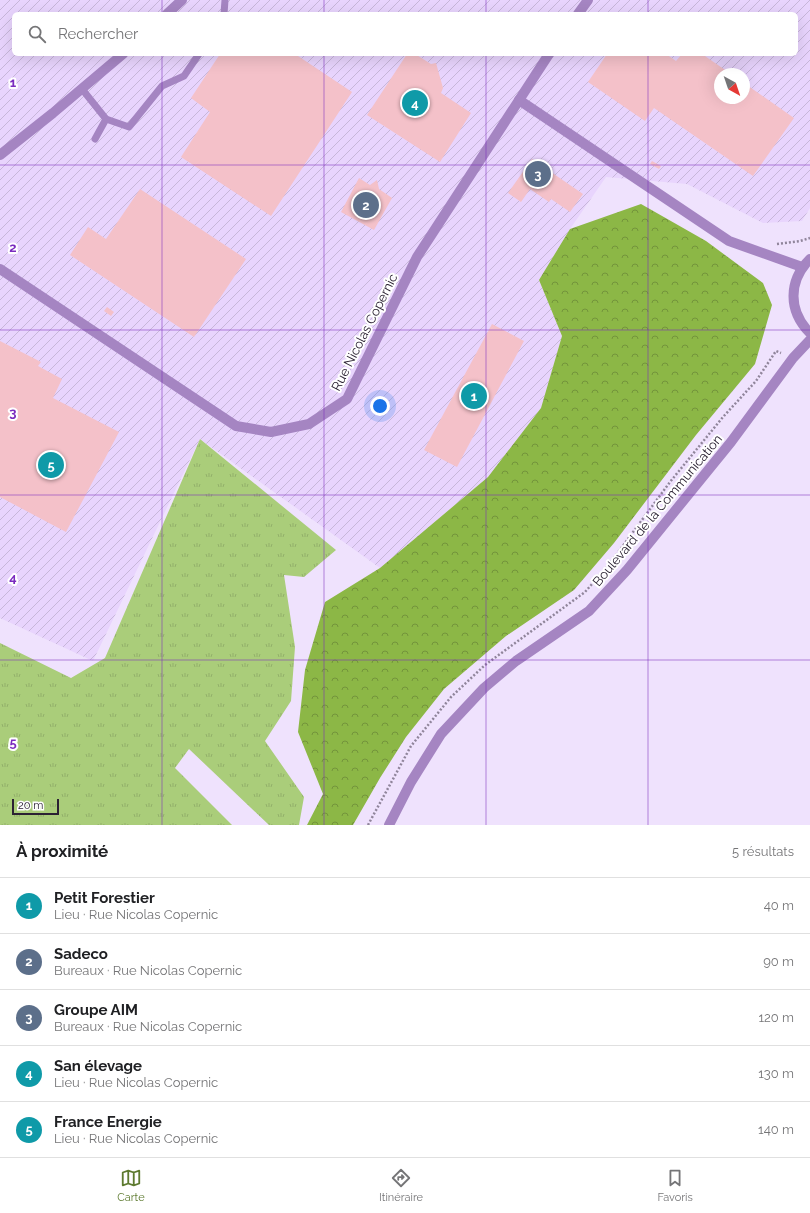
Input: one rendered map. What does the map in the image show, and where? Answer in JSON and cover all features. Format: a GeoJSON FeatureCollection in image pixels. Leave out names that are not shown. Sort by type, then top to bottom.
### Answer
{"type":"FeatureCollection","features":[{"type":"Feature","properties":{"kind":"street"},"geometry":{"type":"LineString","coordinates":[[169,12],[182,0]]}},
{"type":"Feature","properties":{"kind":"street"},"geometry":{"type":"LineString","coordinates":[[579,12],[588,0]]}},
{"type":"Feature","properties":{"kind":"street"},"geometry":{"type":"LineString","coordinates":[[0,155],[121,56]]}},
{"type":"Feature","properties":{"kind":"street","name":"Rue Nicolas Copernic"},"geometry":{"type":"LineString","coordinates":[[0,269],[236,426],[271,432],[309,424],[347,399],[417,257],[548,56]]}},
{"type":"Feature","properties":{"kind":"street"},"geometry":{"type":"LineString","coordinates":[[519,100],[729,241],[802,267]]}},
{"type":"Feature","properties":{"kind":"street"},"geometry":{"type":"LineString","coordinates":[[810,259],[802,267],[795,281],[793,296],[796,312],[803,326],[810,333]]}},
{"type":"Feature","properties":{"kind":"street","name":"Boulevard de la Communication"},"geometry":{"type":"LineString","coordinates":[[389,825],[411,782],[441,734],[484,688],[516,661],[588,611],[627,570],[731,442],[793,358],[810,340]]}},
{"type":"Feature","properties":{"kind":"lane"},"geometry":{"type":"LineString","coordinates":[[224,12],[226,0]]}},
{"type":"Feature","properties":{"kind":"lane"},"geometry":{"type":"LineString","coordinates":[[82,89],[106,119],[129,127],[162,86],[184,76],[198,56]]}},
{"type":"Feature","properties":{"kind":"lane"},"geometry":{"type":"LineString","coordinates":[[95,140],[106,119]]}},
{"type":"Feature","properties":{"kind":"path"},"geometry":{"type":"LineString","coordinates":[[760,252],[776,244],[800,241],[810,238]]}},
{"type":"Feature","properties":{"kind":"path"},"geometry":{"type":"LineString","coordinates":[[368,825],[411,746],[451,697],[485,665],[585,592],[608,566],[670,482],[756,381],[776,351],[793,358]]}},
{"type":"Feature","properties":{"kind":"shaded area"},"geometry":{"type":"Polygon","coordinates":[[[0,0],[810,0],[810,208],[802,221],[763,223],[687,184],[606,177],[570,229],[539,280],[562,336],[541,408],[488,477],[380,568],[200,439],[93,661],[0,618],[0,0]]]}},
{"type":"Feature","properties":{"kind":"green space"},"geometry":{"type":"Polygon","coordinates":[[[641,204],[706,241],[763,283],[772,305],[755,364],[696,435],[614,543],[574,590],[506,636],[444,689],[406,737],[353,825],[307,825],[323,794],[298,732],[305,670],[325,602],[380,568],[488,477],[541,408],[562,336],[539,280],[570,229],[641,204]]]}},
{"type":"Feature","properties":{"kind":"green space"},"geometry":{"type":"Polygon","coordinates":[[[200,439],[336,550],[304,577],[284,575],[295,647],[291,701],[265,741],[304,797],[299,825],[269,825],[189,749],[175,768],[232,825],[0,825],[0,643],[71,678],[105,658],[200,439]]]}},
{"type":"Feature","properties":{"kind":"building"},"geometry":{"type":"Polygon","coordinates":[[[219,56],[298,56],[352,92],[271,216],[181,157],[210,112],[191,98],[219,56]]]}},
{"type":"Feature","properties":{"kind":"building"},"geometry":{"type":"Polygon","coordinates":[[[406,56],[418,56],[431,64],[436,63],[443,88],[441,93],[471,113],[440,162],[367,115],[406,56]]]}},
{"type":"Feature","properties":{"kind":"building"},"geometry":{"type":"Polygon","coordinates":[[[606,56],[669,56],[676,61],[680,56],[705,56],[722,68],[714,68],[714,104],[750,104],[750,87],[794,118],[753,176],[654,108],[645,121],[588,82],[606,56]]]}},
{"type":"Feature","properties":{"kind":"building"},"geometry":{"type":"Polygon","coordinates":[[[532,159],[583,194],[570,212],[551,199],[549,202],[530,189],[521,202],[508,193],[532,159]]]}},
{"type":"Feature","properties":{"kind":"building"},"geometry":{"type":"Polygon","coordinates":[[[652,161],[661,166],[659,169],[650,164],[652,161]]]}},
{"type":"Feature","properties":{"kind":"building"},"geometry":{"type":"Polygon","coordinates":[[[359,178],[370,185],[377,180],[379,189],[392,198],[374,230],[341,212],[359,178]]]}},
{"type":"Feature","properties":{"kind":"building"},"geometry":{"type":"Polygon","coordinates":[[[140,189],[246,259],[194,337],[70,255],[88,227],[106,239],[140,189]]]}},
{"type":"Feature","properties":{"kind":"building"},"geometry":{"type":"Polygon","coordinates":[[[107,307],[114,312],[111,316],[104,311],[107,307]]]}},
{"type":"Feature","properties":{"kind":"building"},"geometry":{"type":"Polygon","coordinates":[[[492,324],[524,341],[457,467],[424,450],[492,324]]]}},
{"type":"Feature","properties":{"kind":"building"},"geometry":{"type":"Polygon","coordinates":[[[0,341],[41,362],[38,366],[62,379],[53,398],[119,432],[66,532],[0,497],[0,341]]]}},
{"type":"Feature","properties":{"kind":"place","name":"San élevage"},"geometry":{"type":"Point","coordinates":[415,103]}},
{"type":"Feature","properties":{"kind":"place","name":"Groupe AIM"},"geometry":{"type":"Point","coordinates":[538,174]}},
{"type":"Feature","properties":{"kind":"place","name":"Sadeco"},"geometry":{"type":"Point","coordinates":[366,205]}},
{"type":"Feature","properties":{"kind":"place","name":"Petit Forestier"},"geometry":{"type":"Point","coordinates":[474,396]}},
{"type":"Feature","properties":{"kind":"place","name":"France Energie"},"geometry":{"type":"Point","coordinates":[51,465]}}]}
